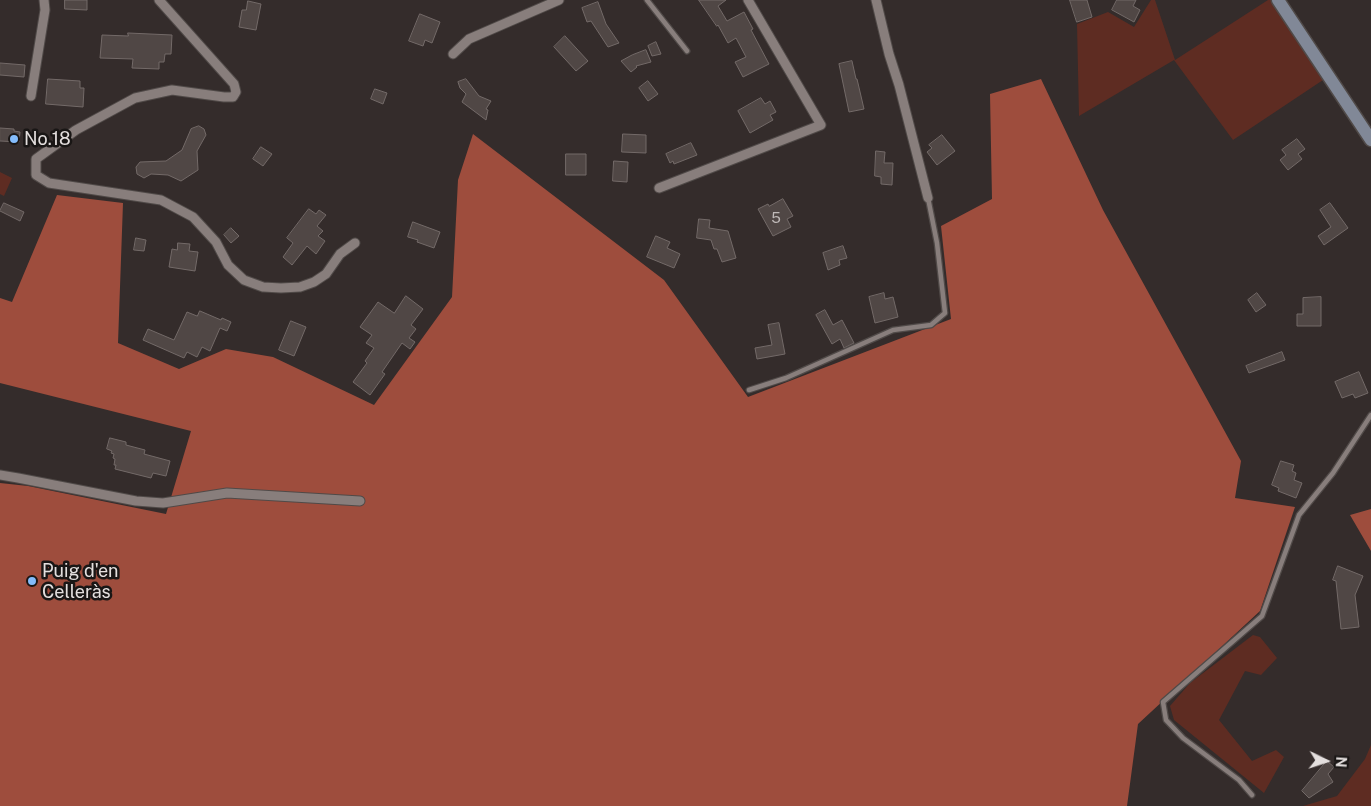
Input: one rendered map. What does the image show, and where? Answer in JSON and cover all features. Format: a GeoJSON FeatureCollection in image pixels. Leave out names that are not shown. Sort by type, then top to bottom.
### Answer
{"type":"FeatureCollection","features":[{"type":"Feature","properties":{"kind":"main road"},"geometry":{"type":"LineString","coordinates":[[1278,0],[1371,140]]}},
{"type":"Feature","properties":{"kind":"street"},"geometry":{"type":"LineString","coordinates":[[31,96],[45,10],[44,0]]}},
{"type":"Feature","properties":{"kind":"street"},"geometry":{"type":"LineString","coordinates":[[159,0],[234,84],[236,92],[233,97],[172,90],[135,98],[76,130],[36,159],[36,175],[50,183],[161,200],[193,217],[216,242],[228,265],[244,280],[263,287],[300,287],[314,282],[326,274],[340,254],[355,243]]}},
{"type":"Feature","properties":{"kind":"street"},"geometry":{"type":"LineString","coordinates":[[453,54],[469,39],[559,0]]}},
{"type":"Feature","properties":{"kind":"street"},"geometry":{"type":"LineString","coordinates":[[659,188],[821,126],[748,0]]}},
{"type":"Feature","properties":{"kind":"street"},"geometry":{"type":"LineString","coordinates":[[876,0],[928,198]]}},
{"type":"Feature","properties":{"kind":"street"},"geometry":{"type":"LineString","coordinates":[[0,475],[136,501],[163,503],[227,493],[360,501]]}},
{"type":"Feature","properties":{"kind":"lane"},"geometry":{"type":"LineString","coordinates":[[647,0],[687,51]]}},
{"type":"Feature","properties":{"kind":"lane"},"geometry":{"type":"LineString","coordinates":[[749,390],[786,378],[893,330],[931,325],[945,313],[937,243],[928,198]]}},
{"type":"Feature","properties":{"kind":"lane"},"geometry":{"type":"LineString","coordinates":[[1252,795],[1239,780],[1183,738],[1166,720],[1164,702],[1262,616],[1299,515],[1334,473],[1371,415]]}},
{"type":"Feature","properties":{"kind":"shaded area"},"geometry":{"type":"Polygon","coordinates":[[[1151,0],[1155,0],[1175,60],[1268,0],[1271,0],[1323,80],[1233,140],[1174,60],[1079,116],[1077,24],[1108,12],[1134,27],[1151,0]]]}},
{"type":"Feature","properties":{"kind":"shaded area"},"geometry":{"type":"Polygon","coordinates":[[[1041,79],[1103,210],[1241,461],[1235,498],[1295,507],[1260,611],[1138,724],[1127,806],[0,806],[0,483],[28,486],[166,514],[191,431],[0,383],[0,298],[12,302],[57,195],[123,203],[118,343],[179,369],[226,349],[273,357],[374,405],[452,297],[458,180],[473,134],[664,280],[748,397],[951,319],[941,226],[992,199],[990,94],[1041,79]]]}},
{"type":"Feature","properties":{"kind":"shaded area"},"geometry":{"type":"Polygon","coordinates":[[[0,172],[12,178],[4,196],[0,194],[0,172]]]}},
{"type":"Feature","properties":{"kind":"shaded area"},"geometry":{"type":"Polygon","coordinates":[[[1371,509],[1371,551],[1350,515],[1371,509]]]}},
{"type":"Feature","properties":{"kind":"shaded area"},"geometry":{"type":"Polygon","coordinates":[[[1253,635],[1260,637],[1277,658],[1261,675],[1245,671],[1219,720],[1252,761],[1276,750],[1284,757],[1264,793],[1174,720],[1170,706],[1190,683],[1253,635]]]}},
{"type":"Feature","properties":{"kind":"shaded area"},"geometry":{"type":"Polygon","coordinates":[[[1371,745],[1371,806],[1303,806],[1337,796],[1365,759],[1371,745]]]}},
{"type":"Feature","properties":{"kind":"building"},"geometry":{"type":"Polygon","coordinates":[[[65,0],[87,0],[87,10],[65,9],[65,0]]]}},
{"type":"Feature","properties":{"kind":"building"},"geometry":{"type":"Polygon","coordinates":[[[699,0],[726,0],[718,6],[727,21],[744,12],[769,64],[743,77],[735,62],[746,57],[736,38],[728,43],[718,25],[699,0]]]}},
{"type":"Feature","properties":{"kind":"building"},"geometry":{"type":"Polygon","coordinates":[[[1070,0],[1087,0],[1092,17],[1077,22],[1070,0]]]}},
{"type":"Feature","properties":{"kind":"building"},"geometry":{"type":"Polygon","coordinates":[[[1117,0],[1136,0],[1133,6],[1140,10],[1134,22],[1112,10],[1117,0]]]}},
{"type":"Feature","properties":{"kind":"building"},"geometry":{"type":"Polygon","coordinates":[[[248,1],[261,4],[256,30],[239,27],[242,10],[246,10],[248,1]]]}},
{"type":"Feature","properties":{"kind":"building"},"geometry":{"type":"Polygon","coordinates":[[[598,2],[606,24],[619,43],[608,47],[591,21],[587,22],[582,8],[598,2]]]}},
{"type":"Feature","properties":{"kind":"building"},"geometry":{"type":"Polygon","coordinates":[[[420,14],[440,22],[432,43],[425,40],[423,46],[409,41],[420,14]]]}},
{"type":"Feature","properties":{"kind":"building"},"geometry":{"type":"Polygon","coordinates":[[[128,33],[172,35],[171,54],[165,54],[164,62],[159,62],[159,69],[132,68],[133,59],[100,58],[102,35],[128,36],[128,33]]]}},
{"type":"Feature","properties":{"kind":"building"},"geometry":{"type":"Polygon","coordinates":[[[565,36],[588,61],[576,71],[554,47],[565,36]]]}},
{"type":"Feature","properties":{"kind":"building"},"geometry":{"type":"Polygon","coordinates":[[[656,42],[661,54],[652,56],[648,46],[656,42]]]}},
{"type":"Feature","properties":{"kind":"building"},"geometry":{"type":"Polygon","coordinates":[[[646,50],[651,62],[636,66],[631,72],[621,61],[632,55],[646,50]]]}},
{"type":"Feature","properties":{"kind":"building"},"geometry":{"type":"Polygon","coordinates":[[[852,61],[864,109],[849,112],[839,64],[852,61]]]}},
{"type":"Feature","properties":{"kind":"building"},"geometry":{"type":"Polygon","coordinates":[[[0,63],[25,65],[24,77],[0,75],[0,63]]]}},
{"type":"Feature","properties":{"kind":"building"},"geometry":{"type":"Polygon","coordinates":[[[48,79],[80,81],[80,88],[84,88],[83,107],[46,104],[48,79]]]}},
{"type":"Feature","properties":{"kind":"building"},"geometry":{"type":"Polygon","coordinates":[[[466,79],[479,96],[491,101],[486,109],[488,110],[486,120],[462,102],[466,94],[460,88],[458,82],[466,79]]]}},
{"type":"Feature","properties":{"kind":"building"},"geometry":{"type":"Polygon","coordinates":[[[648,81],[658,94],[648,101],[639,88],[648,81]]]}},
{"type":"Feature","properties":{"kind":"building"},"geometry":{"type":"Polygon","coordinates":[[[375,89],[387,93],[383,104],[371,99],[375,89]]]}},
{"type":"Feature","properties":{"kind":"building"},"geometry":{"type":"Polygon","coordinates":[[[761,98],[765,104],[770,101],[776,112],[770,115],[773,120],[750,133],[738,111],[761,98]]]}},
{"type":"Feature","properties":{"kind":"building"},"geometry":{"type":"Polygon","coordinates":[[[199,126],[204,129],[206,135],[197,151],[198,170],[181,181],[168,175],[151,174],[144,178],[137,174],[136,167],[140,162],[166,161],[182,150],[191,129],[199,126]]]}},
{"type":"Feature","properties":{"kind":"building","name":"No.18"},"geometry":{"type":"Polygon","coordinates":[[[0,128],[14,129],[14,131],[20,132],[19,142],[0,141],[0,128]]]}},
{"type":"Feature","properties":{"kind":"building"},"geometry":{"type":"Polygon","coordinates":[[[623,134],[646,135],[646,153],[622,152],[623,134]]]}},
{"type":"Feature","properties":{"kind":"building"},"geometry":{"type":"Polygon","coordinates":[[[942,135],[955,151],[937,165],[927,152],[932,148],[929,145],[942,135]]]}},
{"type":"Feature","properties":{"kind":"building"},"geometry":{"type":"Polygon","coordinates":[[[1297,139],[1305,149],[1298,154],[1302,159],[1288,170],[1280,160],[1286,155],[1282,150],[1297,139]]]}},
{"type":"Feature","properties":{"kind":"building"},"geometry":{"type":"Polygon","coordinates":[[[691,143],[697,155],[674,164],[673,161],[670,163],[666,154],[691,143]]]}},
{"type":"Feature","properties":{"kind":"building"},"geometry":{"type":"Polygon","coordinates":[[[261,147],[272,154],[263,166],[253,159],[261,147]]]}},
{"type":"Feature","properties":{"kind":"building"},"geometry":{"type":"Polygon","coordinates":[[[876,151],[885,152],[884,163],[893,163],[892,185],[881,184],[881,177],[875,176],[876,151]]]}},
{"type":"Feature","properties":{"kind":"building"},"geometry":{"type":"Polygon","coordinates":[[[566,154],[586,154],[586,175],[566,175],[566,154]]]}},
{"type":"Feature","properties":{"kind":"building"},"geometry":{"type":"Polygon","coordinates":[[[614,161],[628,162],[627,182],[613,181],[614,161]]]}},
{"type":"Feature","properties":{"kind":"building"},"geometry":{"type":"Polygon","coordinates":[[[783,199],[793,216],[787,219],[791,227],[773,236],[758,209],[783,199]]]}},
{"type":"Feature","properties":{"kind":"building"},"geometry":{"type":"Polygon","coordinates":[[[4,203],[24,212],[20,221],[0,211],[4,203]]]}},
{"type":"Feature","properties":{"kind":"building"},"geometry":{"type":"Polygon","coordinates":[[[1330,203],[1348,228],[1324,245],[1318,236],[1331,227],[1320,210],[1330,203]]]}},
{"type":"Feature","properties":{"kind":"building"},"geometry":{"type":"Polygon","coordinates":[[[309,209],[316,214],[319,210],[326,215],[317,226],[323,231],[318,236],[325,241],[316,254],[307,246],[292,265],[283,257],[293,243],[287,238],[309,209]]]}},
{"type":"Feature","properties":{"kind":"building"},"geometry":{"type":"Polygon","coordinates":[[[699,219],[710,220],[709,228],[728,231],[736,258],[722,262],[711,240],[697,238],[699,219]]]}},
{"type":"Feature","properties":{"kind":"building"},"geometry":{"type":"Polygon","coordinates":[[[413,222],[440,232],[434,248],[408,237],[413,222]]]}},
{"type":"Feature","properties":{"kind":"building"},"geometry":{"type":"Polygon","coordinates":[[[231,228],[239,236],[231,243],[224,235],[231,228]]]}},
{"type":"Feature","properties":{"kind":"building"},"geometry":{"type":"Polygon","coordinates":[[[656,236],[670,242],[667,248],[680,254],[674,268],[647,257],[656,236]]]}},
{"type":"Feature","properties":{"kind":"building"},"geometry":{"type":"Polygon","coordinates":[[[136,238],[146,240],[144,251],[134,250],[136,238]]]}},
{"type":"Feature","properties":{"kind":"building"},"geometry":{"type":"Polygon","coordinates":[[[178,243],[190,244],[189,251],[198,252],[195,271],[169,267],[172,249],[177,250],[178,243]]]}},
{"type":"Feature","properties":{"kind":"building"},"geometry":{"type":"Polygon","coordinates":[[[843,246],[847,258],[839,260],[840,265],[828,270],[823,253],[843,246]]]}},
{"type":"Feature","properties":{"kind":"building"},"geometry":{"type":"Polygon","coordinates":[[[884,293],[885,299],[893,297],[898,317],[875,323],[869,297],[884,293]]]}},
{"type":"Feature","properties":{"kind":"building"},"geometry":{"type":"Polygon","coordinates":[[[1257,293],[1266,305],[1256,312],[1248,300],[1257,293]]]}},
{"type":"Feature","properties":{"kind":"building"},"geometry":{"type":"Polygon","coordinates":[[[406,296],[423,309],[411,325],[416,329],[409,338],[415,342],[410,349],[402,343],[382,372],[385,374],[370,395],[353,382],[367,363],[365,361],[374,348],[366,343],[372,335],[360,327],[378,302],[394,313],[406,296]]]}},
{"type":"Feature","properties":{"kind":"building"},"geometry":{"type":"Polygon","coordinates":[[[1321,297],[1321,326],[1297,326],[1297,314],[1303,314],[1303,298],[1321,297]]]}},
{"type":"Feature","properties":{"kind":"building"},"geometry":{"type":"Polygon","coordinates":[[[825,310],[833,325],[842,320],[854,343],[844,348],[840,339],[832,344],[816,315],[825,310]]]}},
{"type":"Feature","properties":{"kind":"building"},"geometry":{"type":"Polygon","coordinates":[[[200,311],[231,322],[227,331],[220,328],[210,351],[202,347],[197,357],[187,352],[184,358],[143,340],[148,329],[174,340],[187,312],[197,316],[200,311]]]}},
{"type":"Feature","properties":{"kind":"building"},"geometry":{"type":"Polygon","coordinates":[[[291,321],[306,327],[294,356],[279,350],[291,321]]]}},
{"type":"Feature","properties":{"kind":"building"},"geometry":{"type":"Polygon","coordinates":[[[779,323],[785,354],[757,359],[755,348],[772,345],[768,325],[779,323]]]}},
{"type":"Feature","properties":{"kind":"building"},"geometry":{"type":"Polygon","coordinates":[[[1282,352],[1285,360],[1249,373],[1246,366],[1282,352]]]}},
{"type":"Feature","properties":{"kind":"building"},"geometry":{"type":"Polygon","coordinates":[[[1359,372],[1368,393],[1355,398],[1353,394],[1342,398],[1335,382],[1359,372]]]}},
{"type":"Feature","properties":{"kind":"building"},"geometry":{"type":"Polygon","coordinates":[[[110,438],[145,450],[144,454],[170,461],[166,476],[153,473],[151,478],[115,469],[114,454],[107,449],[110,438]]]}},
{"type":"Feature","properties":{"kind":"building"},"geometry":{"type":"Polygon","coordinates":[[[1281,461],[1294,465],[1292,471],[1296,473],[1294,480],[1302,483],[1296,498],[1278,491],[1279,488],[1272,485],[1281,461]]]}},
{"type":"Feature","properties":{"kind":"building"},"geometry":{"type":"Polygon","coordinates":[[[1338,566],[1363,576],[1355,595],[1359,627],[1341,629],[1336,581],[1333,580],[1338,566]]]}},
{"type":"Feature","properties":{"kind":"building"},"geometry":{"type":"Polygon","coordinates":[[[1327,761],[1334,767],[1328,774],[1333,782],[1309,798],[1302,791],[1327,761]]]}},
{"type":"Feature","properties":{"kind":"place","name":"No.18"},"geometry":{"type":"Point","coordinates":[14,139]}},
{"type":"Feature","properties":{"kind":"place","name":"Puig d'en Celleràs"},"geometry":{"type":"Point","coordinates":[32,581]}}]}
